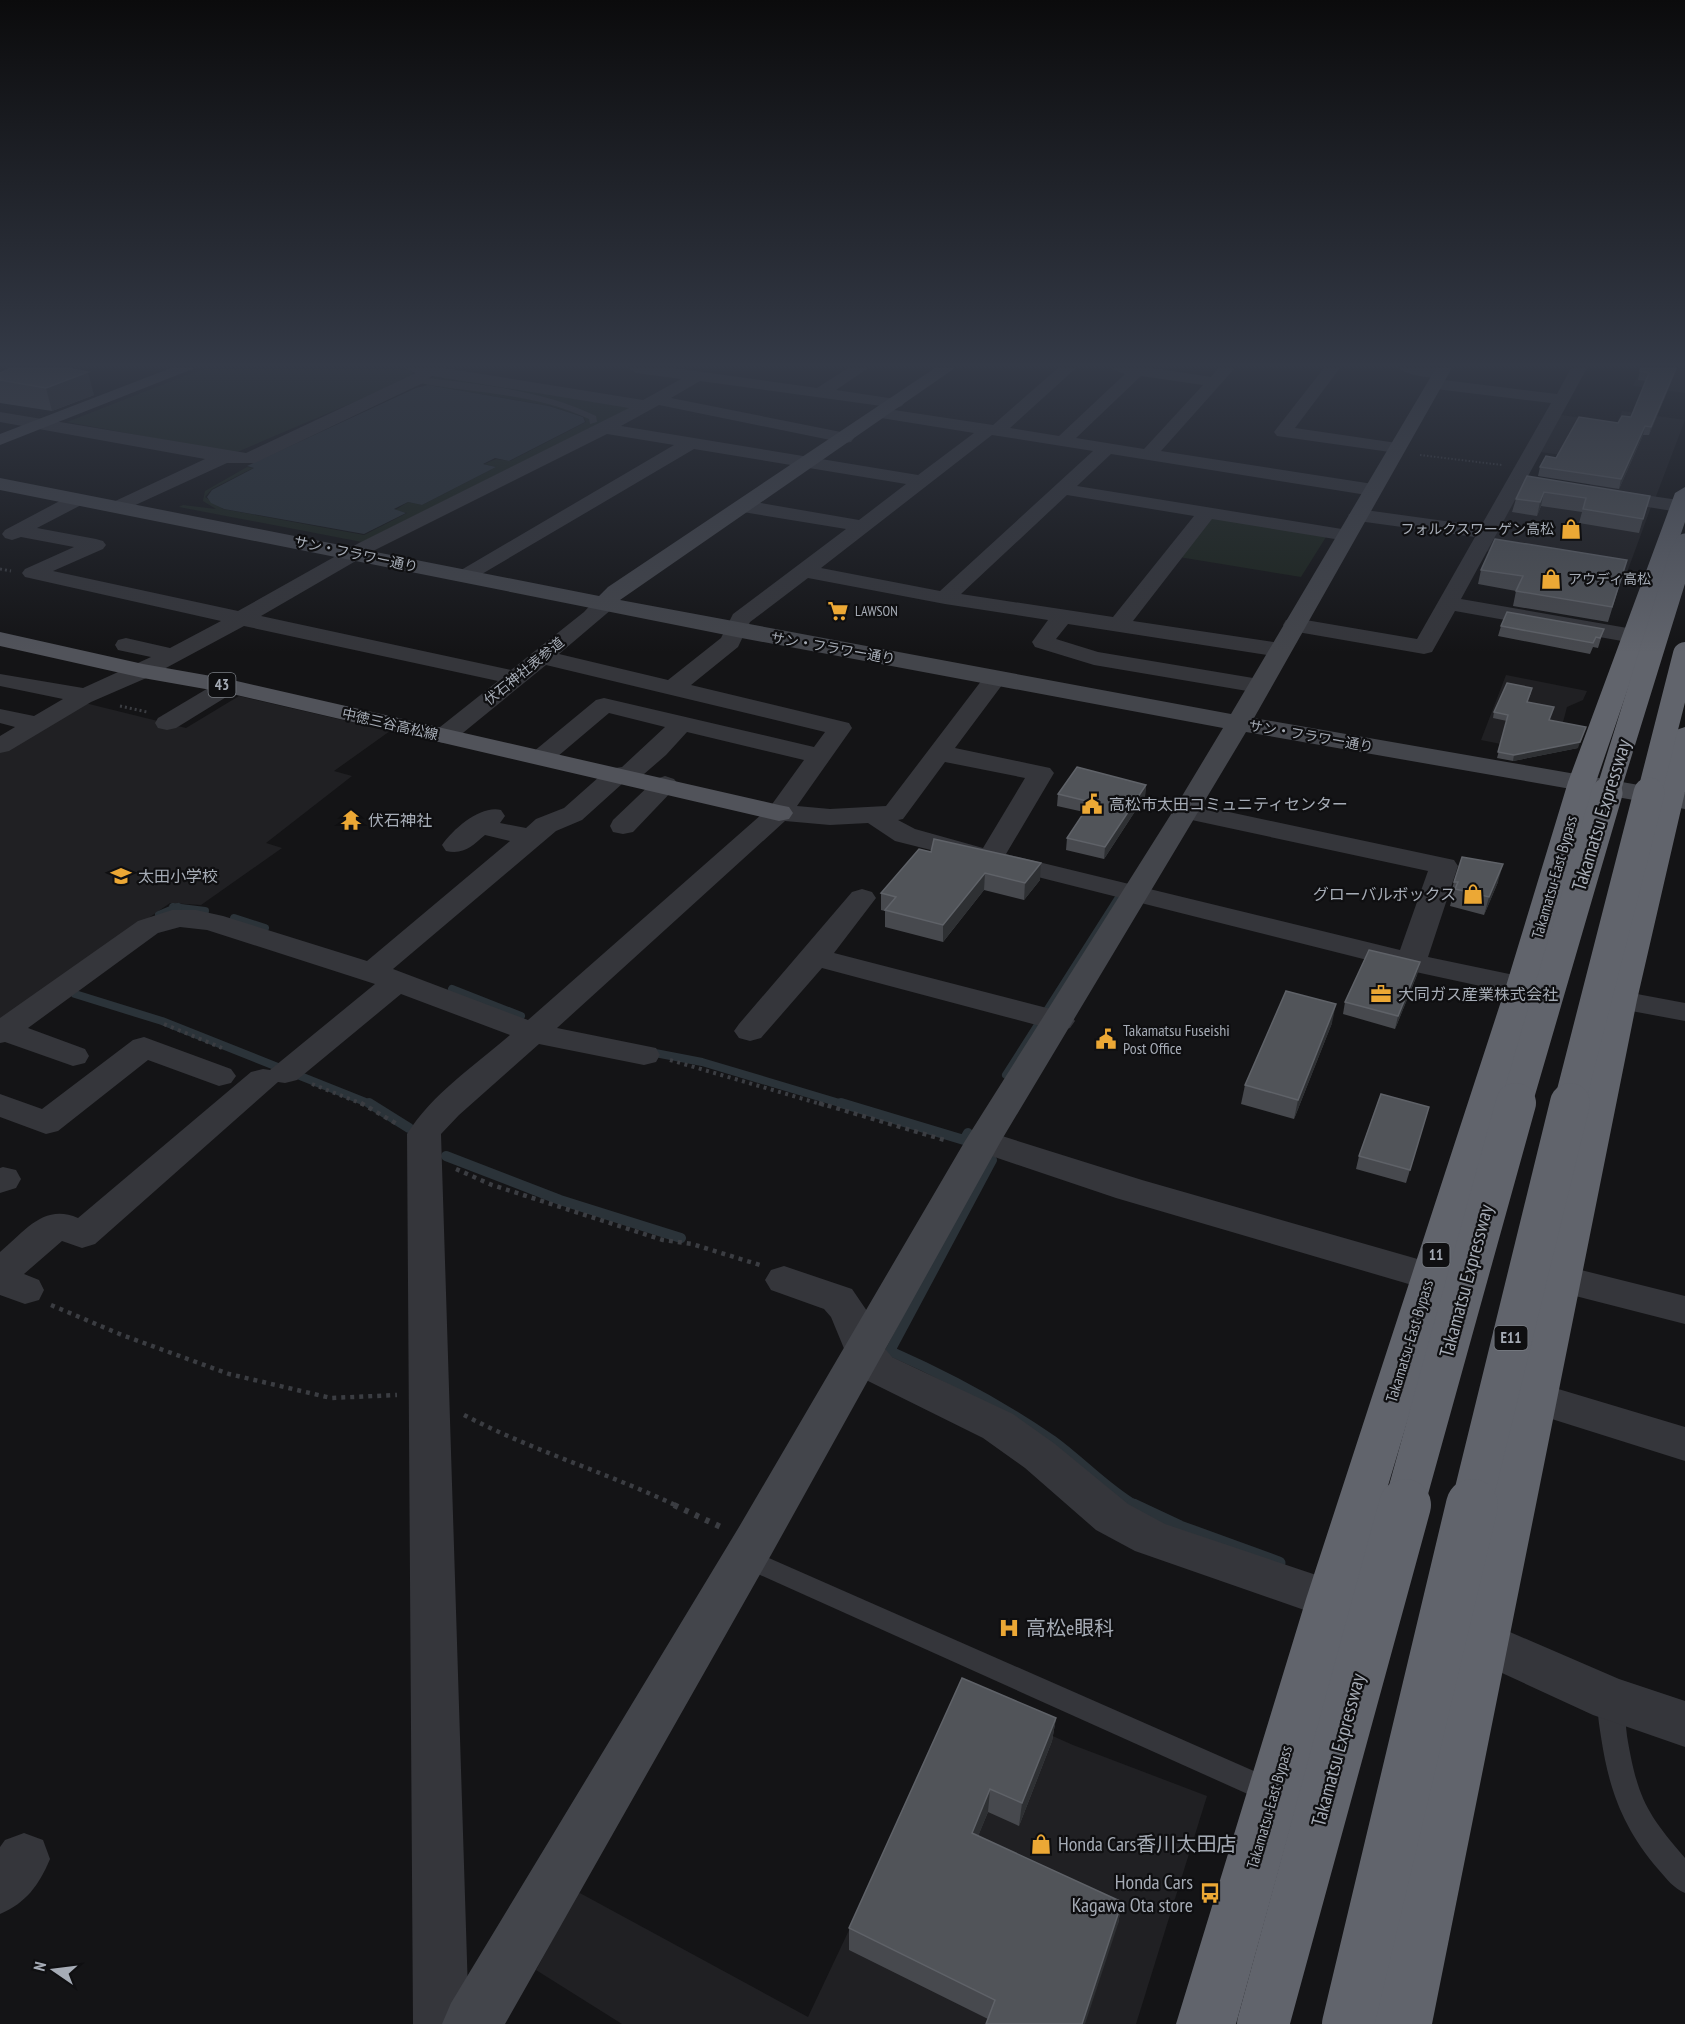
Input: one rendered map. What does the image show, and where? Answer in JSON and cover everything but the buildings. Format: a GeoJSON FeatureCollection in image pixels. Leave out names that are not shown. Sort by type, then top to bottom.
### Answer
{"type":"FeatureCollection","features":[{"type":"Feature","properties":{"kind":"highway","name":"Takamatsu-East Bypass"},"geometry":{"type":"LineString","coordinates":[[1206,2024],[1330,1599],[1429,1276],[1522,986],[1582,782],[1633,636],[1684,512]]}},
{"type":"Feature","properties":{"kind":"highway","name":"Takamatsu Expressway"},"geometry":{"type":"LineString","coordinates":[[1263,2024],[1480,1229],[1595,832],[1684,512]]}},
{"type":"Feature","properties":{"kind":"highway","name":"E11"},"geometry":{"type":"LineString","coordinates":[[1348,2024],[1530,1258],[1685,654]]}},
{"type":"Feature","properties":{"kind":"highway"},"geometry":{"type":"LineString","coordinates":[[1402,2024],[1482,1641],[1621,1000],[1677,800],[1685,735]]}},
{"type":"Feature","properties":{"kind":"main road","name":"中徳三谷高松線"},"geometry":{"type":"LineString","coordinates":[[0,639],[141,670],[228,686],[665,784],[779,813]]}},
{"type":"Feature","properties":{"kind":"street"},"geometry":{"type":"LineString","coordinates":[[118,507],[213,462]]}},
{"type":"Feature","properties":{"kind":"street"},"geometry":{"type":"LineString","coordinates":[[0,746],[85,697],[244,617],[527,462]]}},
{"type":"Feature","properties":{"kind":"street"},"geometry":{"type":"LineString","coordinates":[[463,577],[658,462]]}},
{"type":"Feature","properties":{"kind":"street"},"geometry":{"type":"LineString","coordinates":[[604,604],[616,592],[807,462]]}},
{"type":"Feature","properties":{"kind":"street"},"geometry":{"type":"LineString","coordinates":[[811,462],[921,481]]}},
{"type":"Feature","properties":{"kind":"street"},"geometry":{"type":"LineString","coordinates":[[673,688],[730,642],[741,620],[947,462]]}},
{"type":"Feature","properties":{"kind":"street"},"geometry":{"type":"LineString","coordinates":[[945,598],[1091,462]]}},
{"type":"Feature","properties":{"kind":"street"},"geometry":{"type":"LineString","coordinates":[[1196,462],[1249,472],[1359,513]]}},
{"type":"Feature","properties":{"kind":"street"},"geometry":{"type":"LineString","coordinates":[[471,2024],[750,1549],[980,1146],[1187,811],[1389,462]]}},
{"type":"Feature","properties":{"kind":"street"},"geometry":{"type":"LineString","coordinates":[[806,571],[945,598],[1119,624],[1424,647],[1528,462]]}},
{"type":"Feature","properties":{"kind":"street"},"geometry":{"type":"LineString","coordinates":[[1119,624],[1213,512],[1234,493],[1249,472]]}},
{"type":"Feature","properties":{"kind":"street"},"geometry":{"type":"LineString","coordinates":[[1521,475],[1540,485]]}},
{"type":"Feature","properties":{"kind":"street","name":"サン・フラワー通り"},"geometry":{"type":"LineString","coordinates":[[0,484],[736,630],[1238,723],[1677,800]]}},
{"type":"Feature","properties":{"kind":"street"},"geometry":{"type":"LineString","coordinates":[[1061,489],[1213,512],[1359,513],[1487,533]]}},
{"type":"Feature","properties":{"kind":"street"},"geometry":{"type":"LineString","coordinates":[[1585,492],[1684,512]]}},
{"type":"Feature","properties":{"kind":"street"},"geometry":{"type":"LineString","coordinates":[[5,537],[78,499]]}},
{"type":"Feature","properties":{"kind":"street"},"geometry":{"type":"LineString","coordinates":[[743,506],[862,526]]}},
{"type":"Feature","properties":{"kind":"street"},"geometry":{"type":"LineString","coordinates":[[5,537],[96,545],[32,573],[244,617],[515,678]]}},
{"type":"Feature","properties":{"kind":"street"},"geometry":{"type":"LineString","coordinates":[[1448,603],[1633,636]]}},
{"type":"Feature","properties":{"kind":"street","name":"伏石神社表参道"},"geometry":{"type":"LineString","coordinates":[[444,736],[592,617],[604,604]]}},
{"type":"Feature","properties":{"kind":"street"},"geometry":{"type":"LineString","coordinates":[[1062,616],[1043,642],[1094,658],[1259,686]]}},
{"type":"Feature","properties":{"kind":"street"},"geometry":{"type":"LineString","coordinates":[[126,645],[172,655]]}},
{"type":"Feature","properties":{"kind":"street"},"geometry":{"type":"LineString","coordinates":[[433,659],[452,646]]}},
{"type":"Feature","properties":{"kind":"street"},"geometry":{"type":"LineString","coordinates":[[441,2024],[424,1134],[431,1123],[531,1032],[673,910],[779,813],[840,728],[541,657]]}},
{"type":"Feature","properties":{"kind":"street"},"geometry":{"type":"LineString","coordinates":[[779,813],[831,817],[889,814],[899,809],[996,677]]}},
{"type":"Feature","properties":{"kind":"street"},"geometry":{"type":"LineString","coordinates":[[2,680],[85,697]]}},
{"type":"Feature","properties":{"kind":"street"},"geometry":{"type":"LineString","coordinates":[[171,721],[228,686]]}},
{"type":"Feature","properties":{"kind":"street"},"geometry":{"type":"LineString","coordinates":[[542,758],[604,705],[821,756]]}},
{"type":"Feature","properties":{"kind":"street"},"geometry":{"type":"LineString","coordinates":[[0,716],[37,724]]}},
{"type":"Feature","properties":{"kind":"street"},"geometry":{"type":"LineString","coordinates":[[8,1281],[58,1224],[82,1235],[274,1076],[546,825],[573,814],[657,750],[681,723]]}},
{"type":"Feature","properties":{"kind":"street"},"geometry":{"type":"LineString","coordinates":[[940,753],[1041,773],[990,858]]}},
{"type":"Feature","properties":{"kind":"street"},"geometry":{"type":"LineString","coordinates":[[623,826],[665,784]]}},
{"type":"Feature","properties":{"kind":"street"},"geometry":{"type":"LineString","coordinates":[[1187,811],[1444,866],[1411,962]]}},
{"type":"Feature","properties":{"kind":"street"},"geometry":{"type":"LineString","coordinates":[[876,815],[884,823],[905,835],[990,858],[1411,962],[1522,986]]}},
{"type":"Feature","properties":{"kind":"street"},"geometry":{"type":"LineString","coordinates":[[456,844],[485,821],[532,838]]}},
{"type":"Feature","properties":{"kind":"street"},"geometry":{"type":"LineString","coordinates":[[750,1031],[815,957],[862,898]]}},
{"type":"Feature","properties":{"kind":"street"},"geometry":{"type":"LineString","coordinates":[[2,1032],[160,917],[186,917],[213,921],[385,976],[531,1032],[644,1055]]}},
{"type":"Feature","properties":{"kind":"street"},"geometry":{"type":"LineString","coordinates":[[815,957],[1059,1021]]}},
{"type":"Feature","properties":{"kind":"street"},"geometry":{"type":"LineString","coordinates":[[1621,1000],[1685,1012]]}},
{"type":"Feature","properties":{"kind":"street"},"geometry":{"type":"LineString","coordinates":[[2,1032],[73,1056]]}},
{"type":"Feature","properties":{"kind":"street"},"geometry":{"type":"LineString","coordinates":[[0,1105],[46,1123],[144,1047],[219,1076]]}},
{"type":"Feature","properties":{"kind":"street"},"geometry":{"type":"LineString","coordinates":[[980,1146],[1429,1276]]}},
{"type":"Feature","properties":{"kind":"street"},"geometry":{"type":"LineString","coordinates":[[1561,1279],[1685,1310]]}},
{"type":"Feature","properties":{"kind":"street"},"geometry":{"type":"LineString","coordinates":[[784,1280],[838,1299],[848,1311],[864,1352],[878,1368],[998,1426],[1040,1456],[1112,1517],[1152,1538],[1330,1599]]}},
{"type":"Feature","properties":{"kind":"street"},"geometry":{"type":"LineString","coordinates":[[1535,1398],[1685,1444]]}},
{"type":"Feature","properties":{"kind":"street"},"geometry":{"type":"LineString","coordinates":[[1482,1641],[1610,1699],[1685,1724]]}},
{"type":"Feature","properties":{"kind":"lane"},"geometry":{"type":"LineString","coordinates":[[750,1549],[1273,1792]]}},
{"type":"Feature","properties":{"kind":"lane"},"geometry":{"type":"LineString","coordinates":[[1610,1699],[1610,1716],[1624,1780],[1637,1820],[1685,1879]]}},
{"type":"Feature","properties":{"kind":"path"},"geometry":{"type":"LineString","coordinates":[[1458,462],[1521,475]]}},
{"type":"Feature","properties":{"kind":"path"},"geometry":{"type":"LineString","coordinates":[[85,697],[171,721]]}},
{"type":"Feature","properties":{"kind":"path"},"geometry":{"type":"LineString","coordinates":[[644,1055],[701,1068],[980,1146]]}},
{"type":"Feature","properties":{"kind":"path"},"geometry":{"type":"LineString","coordinates":[[424,1151],[492,1185],[663,1240],[693,1244],[772,1269],[784,1280]]}},
{"type":"Feature","properties":{"kind":"path"},"geometry":{"type":"LineString","coordinates":[[8,1281],[53,1306],[122,1335],[229,1374],[331,1398],[397,1395],[430,1400],[455,1410],[500,1434],[646,1491],[750,1549]]}},
{"type":"Feature","properties":{"kind":"shaded area"},"geometry":{"type":"Polygon","coordinates":[[[255,462],[486,462],[483,464],[496,467],[422,505],[408,502],[394,509],[406,513],[364,534],[224,509],[211,503],[207,497],[212,490],[254,468],[247,466],[255,462]]]}},
{"type":"Feature","properties":{"kind":"shaded area"},"geometry":{"type":"Polygon","coordinates":[[[521,462],[362,542],[179,507],[183,505],[216,509],[203,501],[205,491],[247,467],[253,468],[212,489],[205,497],[223,509],[364,535],[407,513],[395,510],[408,502],[422,505],[496,467],[484,464],[521,462]]]}},
{"type":"Feature","properties":{"kind":"shaded area"},"geometry":{"type":"Polygon","coordinates":[[[1598,462],[1669,462],[1655,499],[1588,490],[1598,462]]]}},
{"type":"Feature","properties":{"kind":"shaded area","name":"フォルクスワーゲン高松"},"geometry":{"type":"Polygon","coordinates":[[[1522,485],[1651,507],[1626,575],[1486,551],[1522,485]]]}},
{"type":"Feature","properties":{"kind":"shaded area"},"geometry":{"type":"Polygon","coordinates":[[[1219,518],[1326,537],[1301,577],[1179,557],[1210,519],[1219,518]]]}},
{"type":"Feature","properties":{"kind":"shaded area"},"geometry":{"type":"Polygon","coordinates":[[[1506,675],[1587,691],[1583,700],[1567,707],[1558,741],[1521,748],[1481,740],[1506,675]]]}},
{"type":"Feature","properties":{"kind":"shaded area","name":"太田小学校"},"geometry":{"type":"Polygon","coordinates":[[[239,696],[390,731],[334,771],[352,776],[266,843],[282,848],[201,905],[170,903],[0,1022],[0,752],[85,703],[186,728],[239,696]]]}},
{"type":"Feature","properties":{"kind":"shaded area","name":"Honda Cars香川太田店"},"geometry":{"type":"Polygon","coordinates":[[[960,1695],[1073,1745],[1207,1796],[1136,2024],[622,2024],[536,1970],[578,1892],[808,2017],[960,1695]]]}},
{"type":"Feature","properties":{"kind":"waterway"},"geometry":{"type":"LineString","coordinates":[[1006,1075],[1118,899]]}},
{"type":"Feature","properties":{"kind":"waterway"},"geometry":{"type":"LineString","coordinates":[[159,915],[177,907]]}},
{"type":"Feature","properties":{"kind":"waterway"},"geometry":{"type":"LineString","coordinates":[[177,907],[205,911]]}},
{"type":"Feature","properties":{"kind":"waterway"},"geometry":{"type":"LineString","coordinates":[[234,918],[265,928]]}},
{"type":"Feature","properties":{"kind":"waterway"},"geometry":{"type":"LineString","coordinates":[[452,989],[521,1016]]}},
{"type":"Feature","properties":{"kind":"waterway"},"geometry":{"type":"LineString","coordinates":[[75,994],[162,1021],[371,1104]]}},
{"type":"Feature","properties":{"kind":"waterway"},"geometry":{"type":"LineString","coordinates":[[650,1052],[702,1062],[846,1105]]}},
{"type":"Feature","properties":{"kind":"waterway"},"geometry":{"type":"LineString","coordinates":[[841,1103],[964,1140],[968,1133]]}},
{"type":"Feature","properties":{"kind":"waterway"},"geometry":{"type":"LineString","coordinates":[[371,1104],[409,1128]]}},
{"type":"Feature","properties":{"kind":"waterway"},"geometry":{"type":"LineString","coordinates":[[446,1156],[560,1200],[681,1238]]}},
{"type":"Feature","properties":{"kind":"waterway"},"geometry":{"type":"LineString","coordinates":[[992,1160],[890,1351],[973,1392],[1033,1427],[1136,1506]]}},
{"type":"Feature","properties":{"kind":"waterway"},"geometry":{"type":"LineString","coordinates":[[1133,1505],[1180,1527],[1279,1563]]}},
{"type":"Feature","properties":{"kind":"place","name":"フォルクスワーゲン高松"},"geometry":{"type":"Point","coordinates":[1571,529]}},
{"type":"Feature","properties":{"kind":"place","name":"アウディ高松"},"geometry":{"type":"Point","coordinates":[1551,579]}},
{"type":"Feature","properties":{"kind":"place","name":"LAWSON"},"geometry":{"type":"Point","coordinates":[838,611]}},
{"type":"Feature","properties":{"kind":"place","name":"高松市太田コミュニティセンター"},"geometry":{"type":"Point","coordinates":[1092,804]}},
{"type":"Feature","properties":{"kind":"place","name":"伏石神社"},"geometry":{"type":"Point","coordinates":[351,820]}},
{"type":"Feature","properties":{"kind":"place","name":"太田小学校"},"geometry":{"type":"Point","coordinates":[121,876]}},
{"type":"Feature","properties":{"kind":"place","name":"グローバルボックス"},"geometry":{"type":"Point","coordinates":[1473,894]}},
{"type":"Feature","properties":{"kind":"place","name":"大同ガス産業株式会社"},"geometry":{"type":"Point","coordinates":[1381,994]}},
{"type":"Feature","properties":{"kind":"place","name":"Takamatsu Fuseishi Post Office"},"geometry":{"type":"Point","coordinates":[1106,1039]}},
{"type":"Feature","properties":{"kind":"place","name":"高松e眼科"},"geometry":{"type":"Point","coordinates":[1009,1628]}},
{"type":"Feature","properties":{"kind":"place","name":"Honda Cars香川太田店"},"geometry":{"type":"Point","coordinates":[1041,1844]}},
{"type":"Feature","properties":{"kind":"place","name":"Honda Cars Kagawa Ota store"},"geometry":{"type":"Point","coordinates":[1210,1893]}}]}
